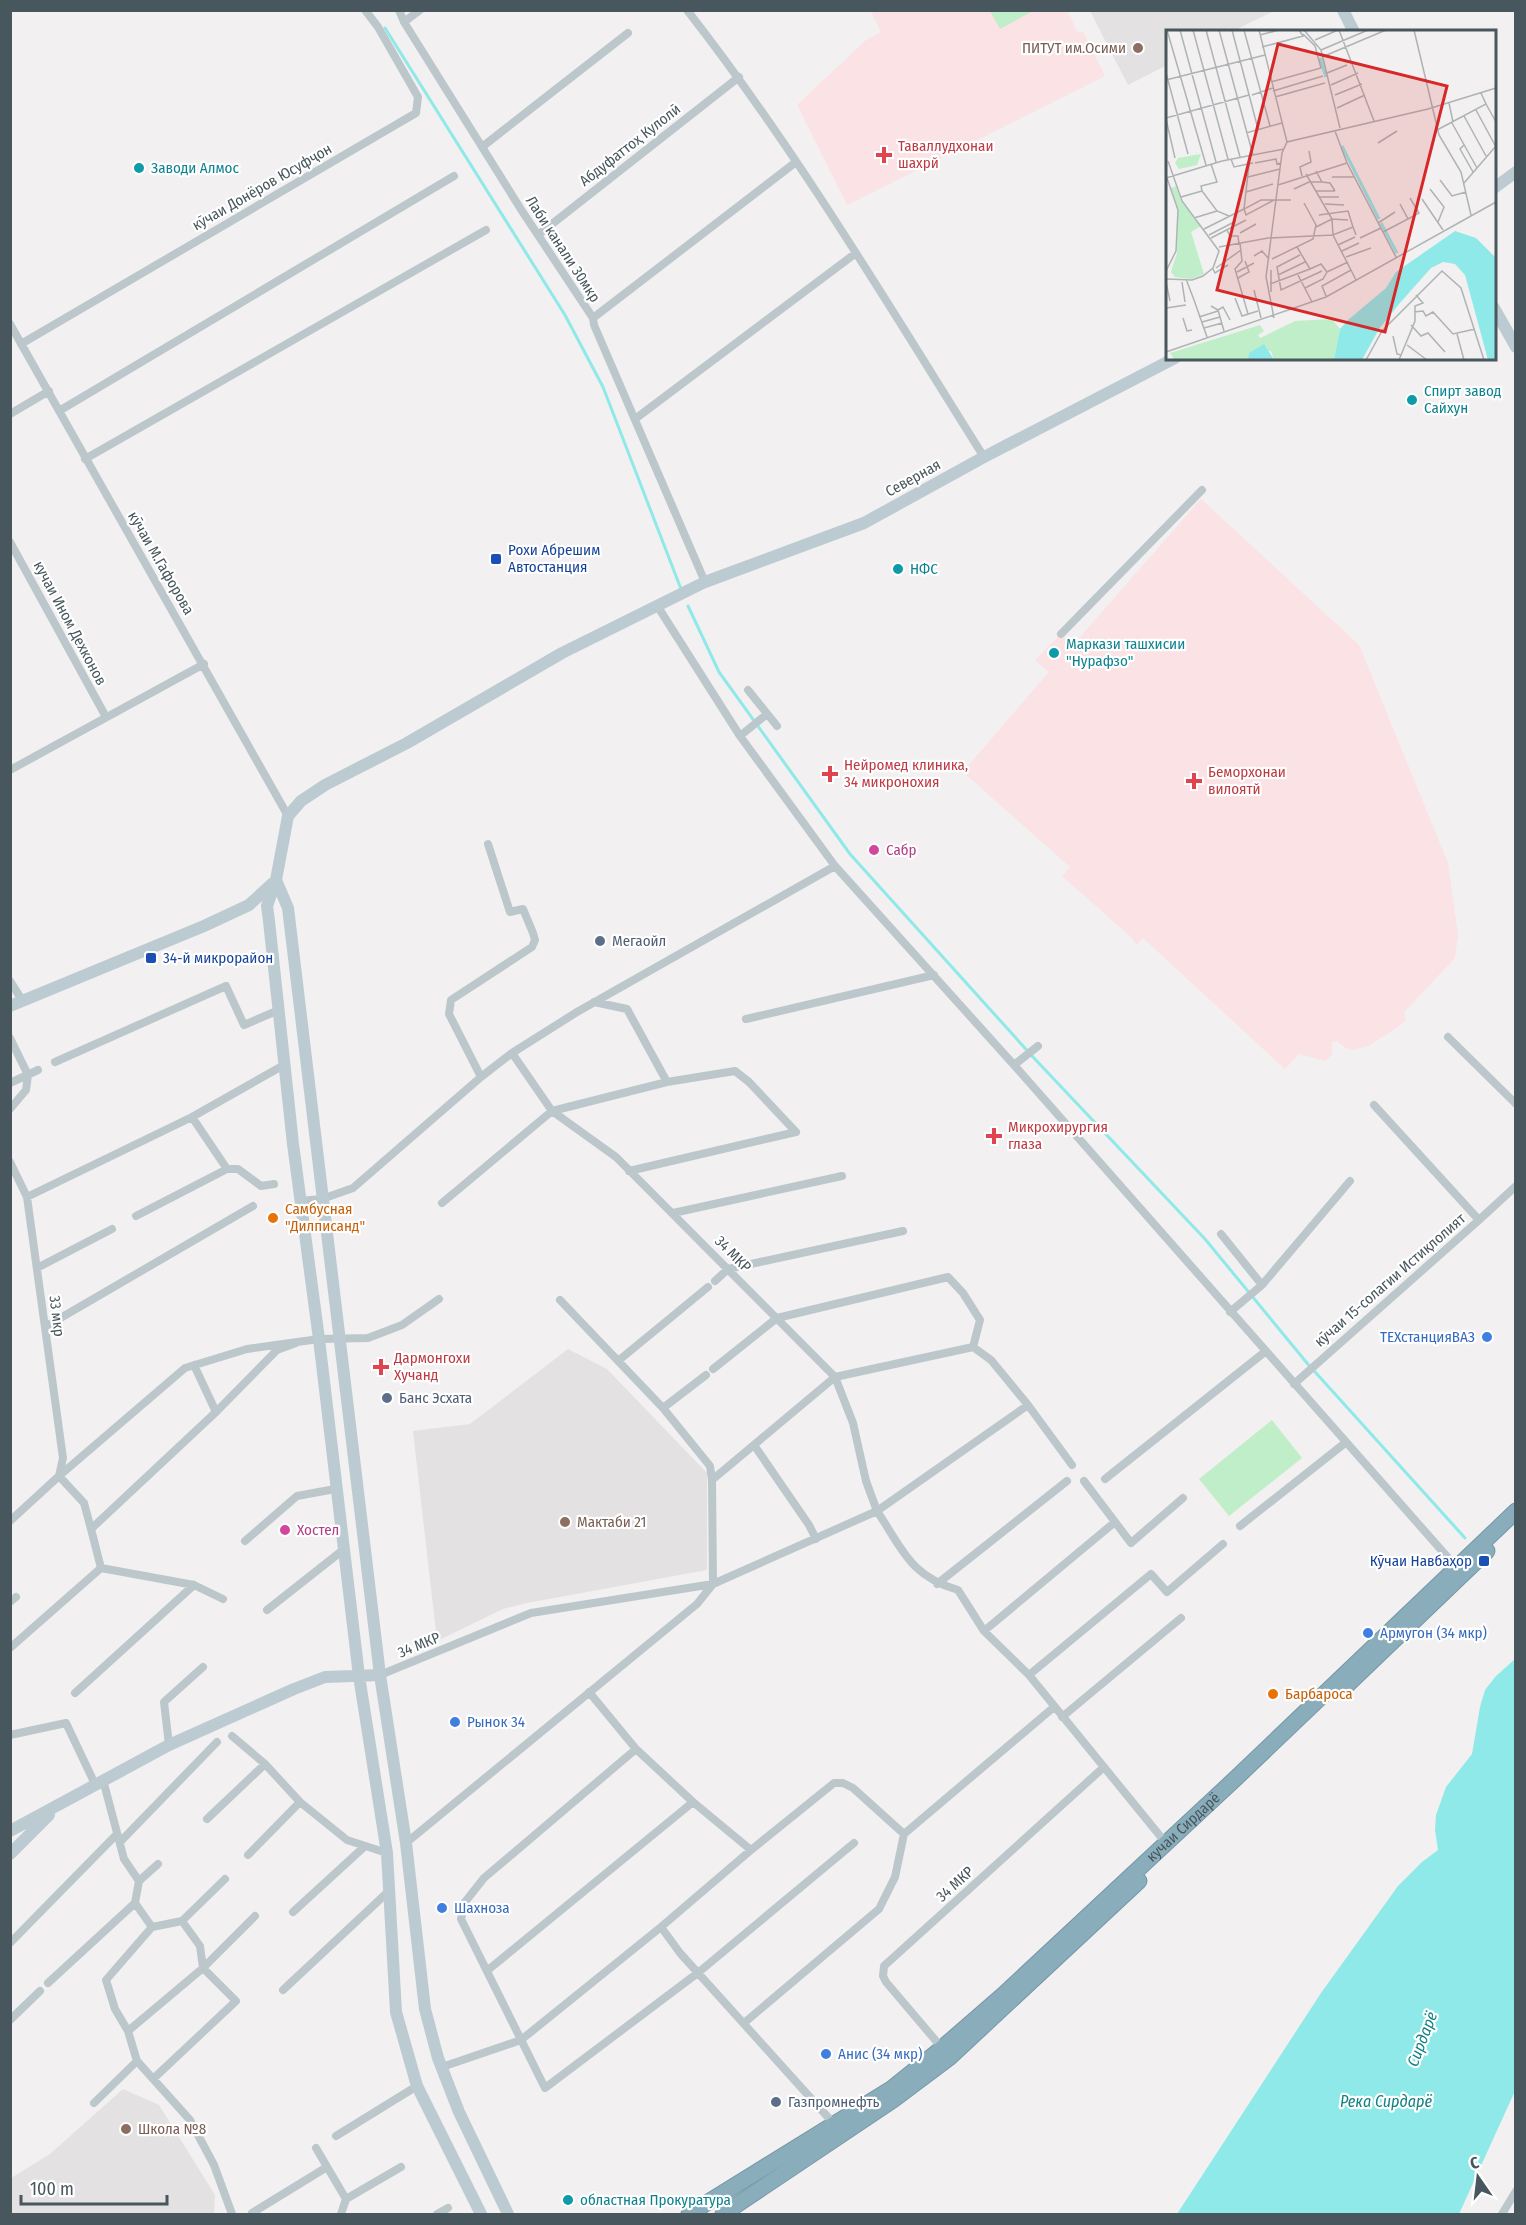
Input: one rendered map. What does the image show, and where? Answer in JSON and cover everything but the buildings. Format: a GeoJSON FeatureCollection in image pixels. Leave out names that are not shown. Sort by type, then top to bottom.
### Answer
{"type":"FeatureCollection","features":[{"type":"Feature","properties":{"kind":"highway","name":"кучаи Сирдарё"},"geometry":{"type":"LineString","coordinates":[[839,2129],[942,2048],[1002,1996],[1459,1571],[1515,1511]]}},
{"type":"Feature","properties":{"kind":"highway"},"geometry":{"type":"LineString","coordinates":[[689,2214],[839,2129],[950,2058],[1023,1991],[1459,1571],[1515,1523]]}},
{"type":"Feature","properties":{"kind":"highway"},"geometry":{"type":"LineString","coordinates":[[723,2214],[839,2129]]}},
{"type":"Feature","properties":{"kind":"main road"},"geometry":{"type":"LineString","coordinates":[[1343,10],[1353,30]]}},
{"type":"Feature","properties":{"kind":"main road"},"geometry":{"type":"LineString","coordinates":[[1496,186],[1515,172]]}},
{"type":"Feature","properties":{"kind":"main road"},"geometry":{"type":"LineString","coordinates":[[1496,312],[1515,347]]}},
{"type":"Feature","properties":{"kind":"main road","name":"Северная"},"geometry":{"type":"LineString","coordinates":[[288,816],[301,801],[325,784],[407,744],[562,653],[705,582],[864,523],[984,457],[1170,360]]}},
{"type":"Feature","properties":{"kind":"main road"},"geometry":{"type":"LineString","coordinates":[[288,816],[276,880],[267,906],[300,1201],[319,1339],[358,1676],[387,1852],[396,2012],[417,2086],[443,2143],[481,2214]]}},
{"type":"Feature","properties":{"kind":"main road"},"geometry":{"type":"LineString","coordinates":[[16,1003],[204,926],[249,905],[276,880]]}},
{"type":"Feature","properties":{"kind":"main road"},"geometry":{"type":"LineString","coordinates":[[276,880],[288,908],[380,1676],[406,1843],[425,2009],[442,2067],[459,2112],[508,2214]]}},
{"type":"Feature","properties":{"kind":"main road"},"geometry":{"type":"LineString","coordinates":[[249,905],[265,913],[269,921]]}},
{"type":"Feature","properties":{"kind":"main road"},"geometry":{"type":"LineString","coordinates":[[273,962],[294,960]]}},
{"type":"Feature","properties":{"kind":"main road"},"geometry":{"type":"LineString","coordinates":[[10,1831],[169,1745],[325,1677],[380,1676]]}},
{"type":"Feature","properties":{"kind":"main road"},"geometry":{"type":"LineString","coordinates":[[10,1854],[46,1817],[99,1782]]}},
{"type":"Feature","properties":{"kind":"street","name":"кӯчаи Донёров Юсуфҷон"},"geometry":{"type":"LineString","coordinates":[[21,344],[416,113],[418,97],[378,27],[365,10]]}},
{"type":"Feature","properties":{"kind":"street","name":"Лаби канали 30мкр"},"geometry":{"type":"LineString","coordinates":[[399,10],[404,22],[537,235],[593,318],[594,325],[705,582]]}},
{"type":"Feature","properties":{"kind":"street"},"geometry":{"type":"LineString","coordinates":[[404,22],[420,10]]}},
{"type":"Feature","properties":{"kind":"street"},"geometry":{"type":"LineString","coordinates":[[687,10],[739,77],[796,162],[984,457]]}},
{"type":"Feature","properties":{"kind":"street"},"geometry":{"type":"LineString","coordinates":[[482,147],[628,33]]}},
{"type":"Feature","properties":{"kind":"street","name":"Абдуфаттоҳ Кулолӣ"},"geometry":{"type":"LineString","coordinates":[[537,235],[739,77]]}},
{"type":"Feature","properties":{"kind":"street"},"geometry":{"type":"LineString","coordinates":[[593,318],[796,162]]}},
{"type":"Feature","properties":{"kind":"street"},"geometry":{"type":"LineString","coordinates":[[59,411],[454,176]]}},
{"type":"Feature","properties":{"kind":"street"},"geometry":{"type":"LineString","coordinates":[[85,459],[486,230]]}},
{"type":"Feature","properties":{"kind":"street"},"geometry":{"type":"LineString","coordinates":[[635,419],[855,252]]}},
{"type":"Feature","properties":{"kind":"street","name":"кӯчаи М.Гафорова"},"geometry":{"type":"LineString","coordinates":[[10,324],[288,816]]}},
{"type":"Feature","properties":{"kind":"street"},"geometry":{"type":"LineString","coordinates":[[10,414],[49,391]]}},
{"type":"Feature","properties":{"kind":"street"},"geometry":{"type":"LineString","coordinates":[[1061,634],[1202,490]]}},
{"type":"Feature","properties":{"kind":"street","name":"кучаи Ином Дехконов"},"geometry":{"type":"LineString","coordinates":[[10,542],[106,717]]}},
{"type":"Feature","properties":{"kind":"street"},"geometry":{"type":"LineString","coordinates":[[658,607],[740,736],[835,866],[1014,1065],[1459,1571]]}},
{"type":"Feature","properties":{"kind":"street"},"geometry":{"type":"LineString","coordinates":[[10,770],[204,664]]}},
{"type":"Feature","properties":{"kind":"street"},"geometry":{"type":"LineString","coordinates":[[748,690],[777,726]]}},
{"type":"Feature","properties":{"kind":"street"},"geometry":{"type":"LineString","coordinates":[[740,736],[767,714]]}},
{"type":"Feature","properties":{"kind":"street"},"geometry":{"type":"LineString","coordinates":[[481,1077],[449,1014],[451,1000],[532,947],[535,940],[523,909],[510,912],[488,844]]}},
{"type":"Feature","properties":{"kind":"street"},"geometry":{"type":"LineString","coordinates":[[300,1201],[322,1199],[353,1188],[512,1053],[594,1002],[835,866]]}},
{"type":"Feature","properties":{"kind":"street"},"geometry":{"type":"LineString","coordinates":[[746,1018],[934,975]]}},
{"type":"Feature","properties":{"kind":"street"},"geometry":{"type":"LineString","coordinates":[[10,981],[16,1003]]}},
{"type":"Feature","properties":{"kind":"street"},"geometry":{"type":"LineString","coordinates":[[55,1062],[226,986],[244,1025],[279,1010]]}},
{"type":"Feature","properties":{"kind":"street"},"geometry":{"type":"LineString","coordinates":[[594,1002],[627,1009],[667,1082]]}},
{"type":"Feature","properties":{"kind":"street"},"geometry":{"type":"LineString","coordinates":[[1448,1037],[1515,1104]]}},
{"type":"Feature","properties":{"kind":"street"},"geometry":{"type":"LineString","coordinates":[[10,1038],[28,1075],[26,1090],[10,1109]]}},
{"type":"Feature","properties":{"kind":"street"},"geometry":{"type":"LineString","coordinates":[[1014,1065],[1038,1046]]}},
{"type":"Feature","properties":{"kind":"street","name":"34 МКР"},"geometry":{"type":"LineString","coordinates":[[512,1053],[552,1111],[616,1157],[835,1377]]}},
{"type":"Feature","properties":{"kind":"street"},"geometry":{"type":"LineString","coordinates":[[27,1197],[192,1117],[284,1065]]}},
{"type":"Feature","properties":{"kind":"street"},"geometry":{"type":"LineString","coordinates":[[10,1083],[38,1070]]}},
{"type":"Feature","properties":{"kind":"street"},"geometry":{"type":"LineString","coordinates":[[442,1203],[552,1111],[667,1082],[735,1071],[796,1132],[629,1172]]}},
{"type":"Feature","properties":{"kind":"street","name":"кӯчаи 15-солагии Истиқлолият"},"geometry":{"type":"LineString","coordinates":[[1374,1105],[1479,1220]]}},
{"type":"Feature","properties":{"kind":"street"},"geometry":{"type":"LineString","coordinates":[[192,1117],[227,1169]]}},
{"type":"Feature","properties":{"kind":"street","name":"33 мкр"},"geometry":{"type":"LineString","coordinates":[[10,1162],[27,1197],[63,1458],[59,1476]]}},
{"type":"Feature","properties":{"kind":"street"},"geometry":{"type":"LineString","coordinates":[[136,1216],[227,1169],[238,1169],[261,1186],[274,1184]]}},
{"type":"Feature","properties":{"kind":"street"},"geometry":{"type":"LineString","coordinates":[[673,1213],[842,1176]]}},
{"type":"Feature","properties":{"kind":"street"},"geometry":{"type":"LineString","coordinates":[[1230,1312],[1262,1285],[1350,1181]]}},
{"type":"Feature","properties":{"kind":"street","name":"кӯчаи 15-солагии Истиқлолият"},"geometry":{"type":"LineString","coordinates":[[1294,1384],[1515,1186]]}},
{"type":"Feature","properties":{"kind":"street"},"geometry":{"type":"LineString","coordinates":[[45,1327],[254,1206]]}},
{"type":"Feature","properties":{"kind":"street"},"geometry":{"type":"LineString","coordinates":[[38,1268],[112,1229]]}},
{"type":"Feature","properties":{"kind":"street"},"geometry":{"type":"LineString","coordinates":[[618,1361],[728,1269],[903,1231]]}},
{"type":"Feature","properties":{"kind":"street"},"geometry":{"type":"LineString","coordinates":[[1221,1234],[1262,1285]]}},
{"type":"Feature","properties":{"kind":"street"},"geometry":{"type":"LineString","coordinates":[[663,1408],[777,1318],[948,1277],[963,1293],[980,1320],[973,1347]]}},
{"type":"Feature","properties":{"kind":"street"},"geometry":{"type":"LineString","coordinates":[[10,1521],[184,1368],[247,1349],[319,1339],[368,1338],[402,1324],[439,1299]]}},
{"type":"Feature","properties":{"kind":"street"},"geometry":{"type":"LineString","coordinates":[[560,1300],[663,1408],[710,1466],[713,1584]]}},
{"type":"Feature","properties":{"kind":"street"},"geometry":{"type":"LineString","coordinates":[[91,1528],[216,1412],[277,1350],[296,1343]]}},
{"type":"Feature","properties":{"kind":"street"},"geometry":{"type":"LineString","coordinates":[[712,1480],[835,1377],[973,1347],[991,1360],[1028,1405],[1072,1465]]}},
{"type":"Feature","properties":{"kind":"street"},"geometry":{"type":"LineString","coordinates":[[1106,1479],[1266,1351]]}},
{"type":"Feature","properties":{"kind":"street"},"geometry":{"type":"LineString","coordinates":[[194,1365],[216,1412]]}},
{"type":"Feature","properties":{"kind":"street"},"geometry":{"type":"LineString","coordinates":[[835,1377],[853,1423],[866,1481],[877,1511],[916,1569],[937,1584],[958,1590],[984,1631],[1029,1676],[1165,1842]]}},
{"type":"Feature","properties":{"kind":"street","name":"34 МКР"},"geometry":{"type":"LineString","coordinates":[[380,1676],[531,1613],[713,1584],[877,1511],[1028,1405]]}},
{"type":"Feature","properties":{"kind":"street"},"geometry":{"type":"LineString","coordinates":[[1240,1526],[1345,1443]]}},
{"type":"Feature","properties":{"kind":"street"},"geometry":{"type":"LineString","coordinates":[[754,1445],[809,1525],[816,1539]]}},
{"type":"Feature","properties":{"kind":"street"},"geometry":{"type":"LineString","coordinates":[[59,1476],[84,1503],[101,1568]]}},
{"type":"Feature","properties":{"kind":"street"},"geometry":{"type":"LineString","coordinates":[[937,1584],[1066,1481]]}},
{"type":"Feature","properties":{"kind":"street"},"geometry":{"type":"LineString","coordinates":[[1084,1481],[1131,1543],[1183,1498]]}},
{"type":"Feature","properties":{"kind":"street"},"geometry":{"type":"LineString","coordinates":[[245,1541],[297,1496],[335,1489]]}},
{"type":"Feature","properties":{"kind":"street"},"geometry":{"type":"LineString","coordinates":[[984,1631],[1115,1522]]}},
{"type":"Feature","properties":{"kind":"street"},"geometry":{"type":"LineString","coordinates":[[1029,1676],[1151,1574],[1167,1592],[1222,1544]]}},
{"type":"Feature","properties":{"kind":"street"},"geometry":{"type":"LineString","coordinates":[[267,1610],[343,1550]]}},
{"type":"Feature","properties":{"kind":"street"},"geometry":{"type":"LineString","coordinates":[[101,1568],[194,1585],[223,1599]]}},
{"type":"Feature","properties":{"kind":"street"},"geometry":{"type":"LineString","coordinates":[[10,1648],[101,1568]]}},
{"type":"Feature","properties":{"kind":"street","name":"34 МКР"},"geometry":{"type":"LineString","coordinates":[[406,1843],[697,1604],[713,1584]]}},
{"type":"Feature","properties":{"kind":"street"},"geometry":{"type":"LineString","coordinates":[[75,1693],[194,1585]]}},
{"type":"Feature","properties":{"kind":"street"},"geometry":{"type":"LineString","coordinates":[[1062,1717],[1181,1618]]}},
{"type":"Feature","properties":{"kind":"street"},"geometry":{"type":"LineString","coordinates":[[169,1745],[164,1702],[203,1667]]}},
{"type":"Feature","properties":{"kind":"street"},"geometry":{"type":"LineString","coordinates":[[589,1692],[636,1749],[693,1803],[751,1850]]}},
{"type":"Feature","properties":{"kind":"street"},"geometry":{"type":"LineString","coordinates":[[744,2023],[879,1910],[895,1877],[904,1834],[1054,1707]]}},
{"type":"Feature","properties":{"kind":"street"},"geometry":{"type":"LineString","coordinates":[[10,1735],[66,1723],[99,1782],[124,1858],[139,1881]]}},
{"type":"Feature","properties":{"kind":"street"},"geometry":{"type":"LineString","coordinates":[[232,1736],[265,1764],[300,1802],[347,1840],[364,1847],[387,1852]]}},
{"type":"Feature","properties":{"kind":"street"},"geometry":{"type":"LineString","coordinates":[[10,1943],[217,1742]]}},
{"type":"Feature","properties":{"kind":"street"},"geometry":{"type":"LineString","coordinates":[[636,1749],[484,1878],[465,1902],[461,1919],[545,2088],[699,1972],[854,1843]]}},
{"type":"Feature","properties":{"kind":"street"},"geometry":{"type":"LineString","coordinates":[[207,1819],[265,1764]]}},
{"type":"Feature","properties":{"kind":"street","name":"34 МКР"},"geometry":{"type":"LineString","coordinates":[[942,2048],[886,1983],[883,1976],[884,1966],[1104,1767]]}},
{"type":"Feature","properties":{"kind":"street"},"geometry":{"type":"LineString","coordinates":[[442,2067],[521,2040],[834,1783],[843,1783],[853,1788],[904,1834]]}},
{"type":"Feature","properties":{"kind":"street"},"geometry":{"type":"LineString","coordinates":[[248,1855],[300,1802]]}},
{"type":"Feature","properties":{"kind":"street"},"geometry":{"type":"LineString","coordinates":[[488,1970],[693,1803]]}},
{"type":"Feature","properties":{"kind":"street"},"geometry":{"type":"LineString","coordinates":[[293,1912],[364,1847]]}},
{"type":"Feature","properties":{"kind":"street"},"geometry":{"type":"LineString","coordinates":[[48,1983],[135,1903],[139,1881],[158,1864]]}},
{"type":"Feature","properties":{"kind":"street"},"geometry":{"type":"LineString","coordinates":[[225,1878],[182,1921],[152,1927],[106,1980],[115,2009],[128,2031],[137,2061],[190,2121],[214,2165],[232,2214]]}},
{"type":"Feature","properties":{"kind":"street"},"geometry":{"type":"LineString","coordinates":[[283,1990],[390,1890]]}},
{"type":"Feature","properties":{"kind":"street"},"geometry":{"type":"LineString","coordinates":[[135,1903],[152,1927]]}},
{"type":"Feature","properties":{"kind":"street"},"geometry":{"type":"LineString","coordinates":[[128,2031],[203,1968],[255,1916]]}},
{"type":"Feature","properties":{"kind":"street"},"geometry":{"type":"LineString","coordinates":[[153,2079],[236,2001],[203,1968],[200,1946],[182,1921]]}},
{"type":"Feature","properties":{"kind":"street"},"geometry":{"type":"LineString","coordinates":[[661,1927],[681,1953],[839,2129]]}},
{"type":"Feature","properties":{"kind":"street"},"geometry":{"type":"LineString","coordinates":[[10,2020],[40,1991]]}},
{"type":"Feature","properties":{"kind":"street"},"geometry":{"type":"LineString","coordinates":[[94,2103],[137,2061]]}},
{"type":"Feature","properties":{"kind":"street"},"geometry":{"type":"LineString","coordinates":[[336,2136],[417,2086]]}},
{"type":"Feature","properties":{"kind":"street"},"geometry":{"type":"LineString","coordinates":[[316,2148],[346,2199]]}},
{"type":"Feature","properties":{"kind":"street"},"geometry":{"type":"LineString","coordinates":[[252,2213],[327,2167]]}},
{"type":"Feature","properties":{"kind":"street"},"geometry":{"type":"LineString","coordinates":[[341,2214],[346,2199],[401,2167]]}},
{"type":"Feature","properties":{"kind":"street"},"geometry":{"type":"LineString","coordinates":[[1502,2214],[1515,2191]]}},
{"type":"Feature","properties":{"kind":"street"},"geometry":{"type":"LineString","coordinates":[[437,2214],[448,2208]]}},
{"type":"Feature","properties":{"kind":"shaded area","name":"Таваллудхонаи шахрй"},"geometry":{"type":"Polygon","coordinates":[[[871,11],[1067,11],[1078,33],[1083,31],[1105,76],[847,205],[797,105],[866,40],[881,32],[871,11]]]}},
{"type":"Feature","properties":{"kind":"shaded area","name":"ПИТУТ им.Осими"},"geometry":{"type":"Polygon","coordinates":[[[1090,11],[1274,11],[1235,30],[1166,30],[1166,66],[1128,85],[1090,11]]]}},
{"type":"Feature","properties":{"kind":"shaded area","name":"Беморхонаи вилоятй"},"geometry":{"type":"Polygon","coordinates":[[[1201,499],[1359,645],[1448,863],[1458,935],[1455,958],[1404,1012],[1406,1020],[1368,1046],[1353,1050],[1337,1041],[1332,1042],[1332,1054],[1325,1061],[1299,1054],[1285,1069],[1143,938],[1137,945],[1130,936],[1062,876],[1070,867],[963,772],[1049,672],[1035,660],[1061,634],[1074,644],[1201,499]]]}},
{"type":"Feature","properties":{"kind":"shaded area","name":"Мактаби 21"},"geometry":{"type":"Polygon","coordinates":[[[568,1349],[607,1369],[707,1473],[707,1570],[503,1609],[437,1641],[413,1431],[470,1424],[568,1349]]]}},
{"type":"Feature","properties":{"kind":"shaded area","name":"Школа №8"},"geometry":{"type":"Polygon","coordinates":[[[123,2089],[159,2105],[215,2195],[214,2214],[11,2214],[11,2178],[50,2154],[123,2089]]]}},
{"type":"Feature","properties":{"kind":"green space"},"geometry":{"type":"Polygon","coordinates":[[[990,11],[1033,11],[1000,29],[990,11]]]}},
{"type":"Feature","properties":{"kind":"green space"},"geometry":{"type":"Polygon","coordinates":[[[1272,1420],[1302,1458],[1229,1516],[1199,1479],[1272,1420]]]}},
{"type":"Feature","properties":{"kind":"water","name":"Река Сирдарё"},"geometry":{"type":"Polygon","coordinates":[[[1515,1659],[1515,2091],[1459,2214],[1177,2214],[1321,1993],[1398,1886],[1438,1850],[1435,1830],[1436,1815],[1446,1787],[1472,1754],[1485,1690],[1496,1676],[1515,1659]]]}},
{"type":"Feature","properties":{"kind":"waterway"},"geometry":{"type":"LineString","coordinates":[[385,28],[565,315],[603,387],[681,589]]}},
{"type":"Feature","properties":{"kind":"waterway"},"geometry":{"type":"LineString","coordinates":[[688,606],[719,672],[850,854],[1033,1057],[1205,1239],[1307,1363],[1465,1538]]}},
{"type":"Feature","properties":{"kind":"place","name":"ПИТУТ им.Осими"},"geometry":{"type":"Point","coordinates":[1138,48]}},
{"type":"Feature","properties":{"kind":"place","name":"Таваллудхонаи шахрй"},"geometry":{"type":"Point","coordinates":[884,155]}},
{"type":"Feature","properties":{"kind":"place","name":"Заводи Алмос"},"geometry":{"type":"Point","coordinates":[139,168]}},
{"type":"Feature","properties":{"kind":"place","name":"Спирт завод Сайхун"},"geometry":{"type":"Point","coordinates":[1412,400]}},
{"type":"Feature","properties":{"kind":"place","name":"Рохи Абрешим Автостанция"},"geometry":{"type":"Point","coordinates":[496,559]}},
{"type":"Feature","properties":{"kind":"place","name":"НФС"},"geometry":{"type":"Point","coordinates":[898,569]}},
{"type":"Feature","properties":{"kind":"place","name":"Маркази ташхисии \"Нурафзо\""},"geometry":{"type":"Point","coordinates":[1054,653]}},
{"type":"Feature","properties":{"kind":"place","name":"Нейромед клиника, 34 микронохия"},"geometry":{"type":"Point","coordinates":[830,774]}},
{"type":"Feature","properties":{"kind":"place","name":"Беморхонаи вилоятй"},"geometry":{"type":"Point","coordinates":[1194,781]}},
{"type":"Feature","properties":{"kind":"place","name":"Сабр"},"geometry":{"type":"Point","coordinates":[874,850]}},
{"type":"Feature","properties":{"kind":"place","name":"Мегаойл"},"geometry":{"type":"Point","coordinates":[600,941]}},
{"type":"Feature","properties":{"kind":"place","name":"34-й микрорайон"},"geometry":{"type":"Point","coordinates":[151,958]}},
{"type":"Feature","properties":{"kind":"place","name":"Микрохирургия глаза"},"geometry":{"type":"Point","coordinates":[994,1136]}},
{"type":"Feature","properties":{"kind":"place","name":"Самбусная \"Дилписанд\""},"geometry":{"type":"Point","coordinates":[273,1218]}},
{"type":"Feature","properties":{"kind":"place","name":"ТЕХстанцияВАЗ"},"geometry":{"type":"Point","coordinates":[1487,1337]}},
{"type":"Feature","properties":{"kind":"place","name":"Дармонгохи Хучанд"},"geometry":{"type":"Point","coordinates":[381,1367]}},
{"type":"Feature","properties":{"kind":"place","name":"Банс Эсхата"},"geometry":{"type":"Point","coordinates":[387,1398]}},
{"type":"Feature","properties":{"kind":"place","name":"Мактаби 21"},"geometry":{"type":"Point","coordinates":[565,1522]}},
{"type":"Feature","properties":{"kind":"place","name":"Хостел"},"geometry":{"type":"Point","coordinates":[285,1530]}},
{"type":"Feature","properties":{"kind":"place","name":"Кӯчаи Навбаҳор"},"geometry":{"type":"Point","coordinates":[1484,1561]}},
{"type":"Feature","properties":{"kind":"place","name":"Армугон (34 мкр)"},"geometry":{"type":"Point","coordinates":[1368,1633]}},
{"type":"Feature","properties":{"kind":"place","name":"Барбароса"},"geometry":{"type":"Point","coordinates":[1273,1694]}},
{"type":"Feature","properties":{"kind":"place","name":"Рынок 34"},"geometry":{"type":"Point","coordinates":[455,1722]}},
{"type":"Feature","properties":{"kind":"place","name":"Шахноза"},"geometry":{"type":"Point","coordinates":[442,1908]}},
{"type":"Feature","properties":{"kind":"place","name":"Анис (34 мкр)"},"geometry":{"type":"Point","coordinates":[826,2054]}},
{"type":"Feature","properties":{"kind":"place","name":"Газпромнефть"},"geometry":{"type":"Point","coordinates":[776,2102]}},
{"type":"Feature","properties":{"kind":"place","name":"Школа №8"},"geometry":{"type":"Point","coordinates":[126,2129]}},
{"type":"Feature","properties":{"kind":"place","name":"областная Прокуратура"},"geometry":{"type":"Point","coordinates":[568,2200]}},
{"type":"Feature","properties":{"kind":"water label","name":"Сирдарё"},"geometry":{"type":"Point","coordinates":[1422,2039]}}]}
